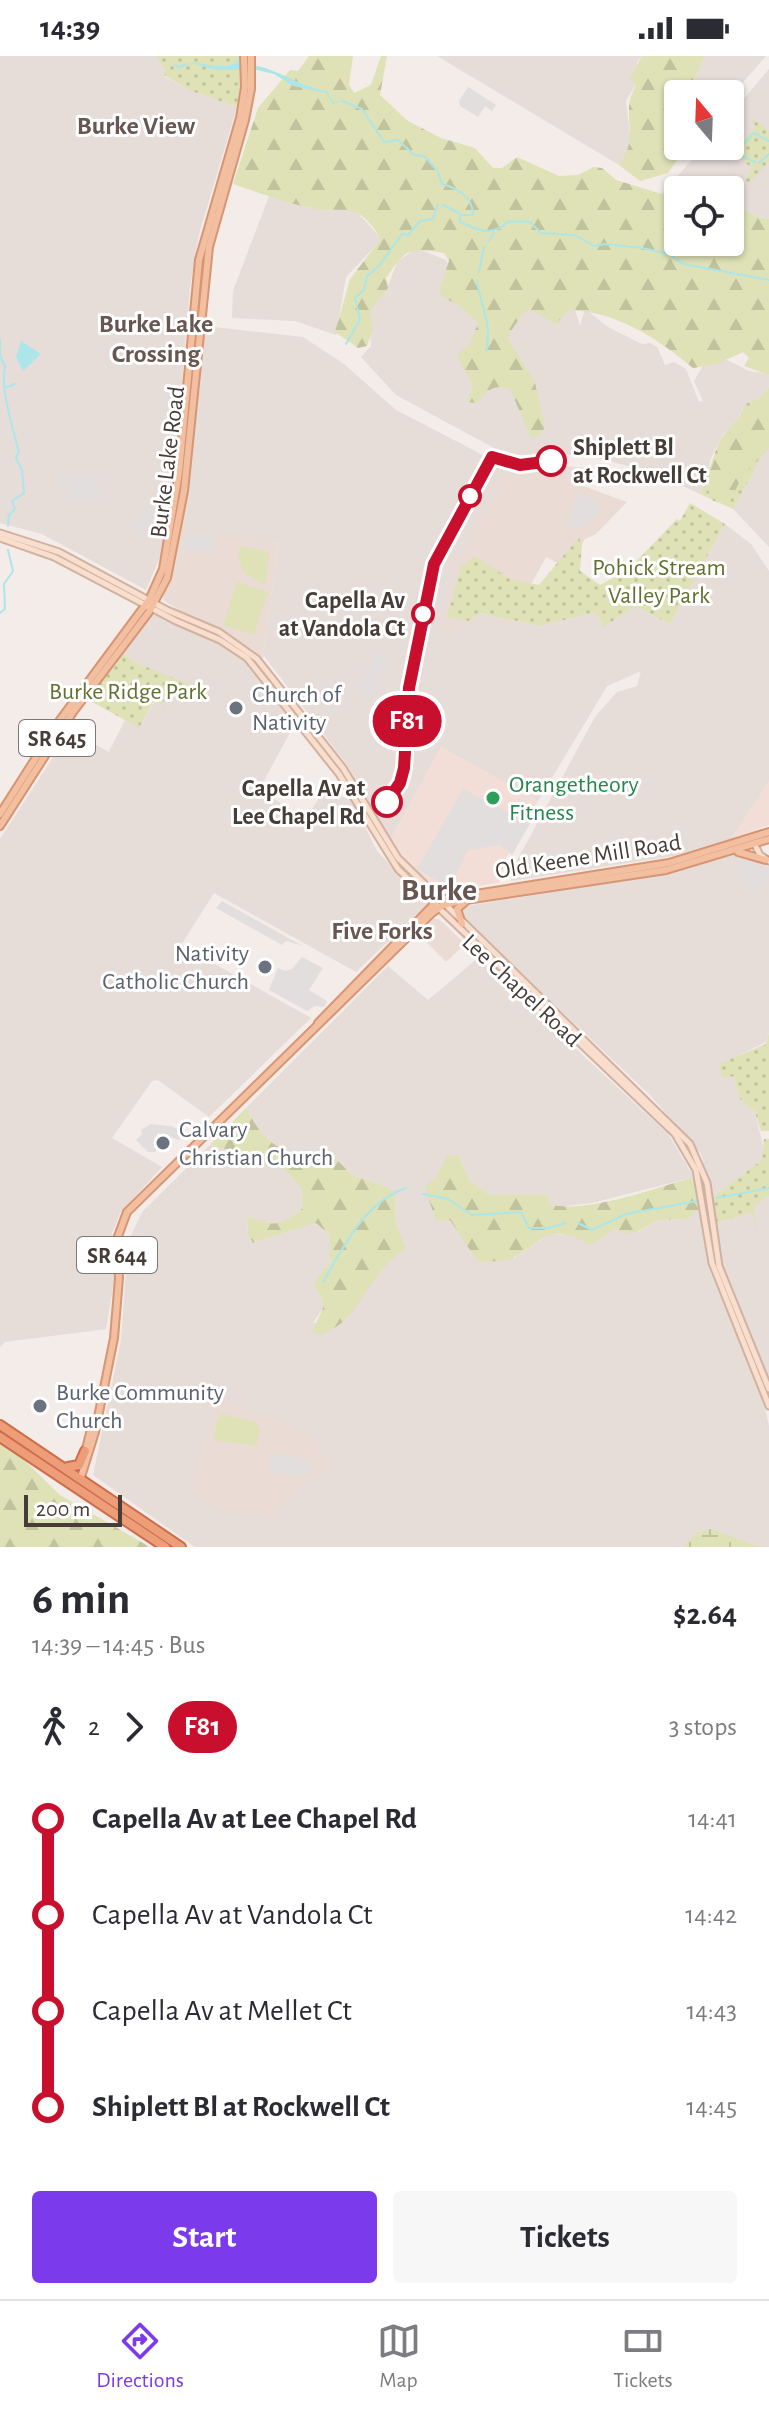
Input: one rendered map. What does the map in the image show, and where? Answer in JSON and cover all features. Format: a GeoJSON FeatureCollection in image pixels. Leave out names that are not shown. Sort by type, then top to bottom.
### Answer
{"type":"FeatureCollection","features":[{"type":"Feature","properties":{"kind":"highway"},"geometry":{"type":"LineString","coordinates":[[0,1425],[181,1547]]}},
{"type":"Feature","properties":{"kind":"highway"},"geometry":{"type":"LineString","coordinates":[[0,1437],[165,1547]]}},
{"type":"Feature","properties":{"kind":"highway"},"geometry":{"type":"LineString","coordinates":[[63,1465],[77,1467],[85,1451]]}},
{"type":"Feature","properties":{"kind":"main road","name":"Burke Lake Road"},"geometry":{"type":"LineString","coordinates":[[0,826],[73,712],[167,578],[178,531],[209,247],[243,129],[248,58]]}},
{"type":"Feature","properties":{"kind":"main road","name":"Lee Chapel Road"},"geometry":{"type":"LineString","coordinates":[[0,536],[59,552],[227,644],[258,669],[339,774],[386,855],[656,1116],[684,1147],[703,1191],[712,1263],[769,1406]]}},
{"type":"Feature","properties":{"kind":"main road","name":"Burke Lake Road"},"geometry":{"type":"LineString","coordinates":[[0,814],[60,720],[150,604]]}},
{"type":"Feature","properties":{"kind":"main road","name":"Old Keene Mill Road"},"geometry":{"type":"LineString","coordinates":[[437,905],[654,872],[726,854],[769,832]]}},
{"type":"Feature","properties":{"kind":"main road","name":"Old Keene Mill Road"},"geometry":{"type":"LineString","coordinates":[[437,905],[669,863],[769,839]]}},
{"type":"Feature","properties":{"kind":"main road"},"geometry":{"type":"LineString","coordinates":[[754,841],[768,861]]}},
{"type":"Feature","properties":{"kind":"main road"},"geometry":{"type":"LineString","coordinates":[[726,854],[743,852],[768,861]]}},
{"type":"Feature","properties":{"kind":"main road"},"geometry":{"type":"LineString","coordinates":[[462,924],[458,907],[473,899]]}},
{"type":"Feature","properties":{"kind":"main road","name":"Lee Chapel Road"},"geometry":{"type":"LineString","coordinates":[[437,905],[462,924],[674,1124],[690,1144],[707,1183],[719,1266],[769,1389]]}},
{"type":"Feature","properties":{"kind":"main road","name":"SR 644"},"geometry":{"type":"LineString","coordinates":[[81,1477],[115,1332],[119,1278],[117,1239],[124,1216],[437,905]]}},
{"type":"Feature","properties":{"kind":"main road","name":"SR 644"},"geometry":{"type":"LineString","coordinates":[[79,1487],[85,1451],[101,1400]]}},
{"type":"Feature","properties":{"kind":"shaded area"},"geometry":{"type":"Polygon","coordinates":[[[0,56],[156,56],[166,70],[164,76],[189,90],[237,107],[199,234],[190,287],[175,464],[161,554],[146,590],[42,534],[0,523],[0,56]]]}},
{"type":"Feature","properties":{"kind":"shaded area"},"geometry":{"type":"Polygon","coordinates":[[[437,56],[642,56],[637,62],[636,84],[626,101],[631,142],[624,159],[619,165],[437,56]]]}},
{"type":"Feature","properties":{"kind":"shaded area"},"geometry":{"type":"Polygon","coordinates":[[[705,56],[766,56],[744,81],[694,80],[705,56]]]}},
{"type":"Feature","properties":{"kind":"shaded area"},"geometry":{"type":"Polygon","coordinates":[[[769,69],[769,219],[757,217],[744,209],[744,176],[678,176],[692,160],[744,160],[744,98],[769,69]]]}},
{"type":"Feature","properties":{"kind":"shaded area"},"geometry":{"type":"Polygon","coordinates":[[[468,87],[496,105],[492,111],[485,106],[478,117],[460,106],[459,101],[468,87]]]}},
{"type":"Feature","properties":{"kind":"shaded area"},"geometry":{"type":"Polygon","coordinates":[[[269,196],[309,208],[354,209],[382,239],[346,277],[336,335],[295,321],[232,318],[233,291],[269,196]]]}},
{"type":"Feature","properties":{"kind":"shaded area"},"geometry":{"type":"Polygon","coordinates":[[[416,248],[446,260],[478,322],[500,340],[527,299],[575,310],[580,326],[585,309],[608,327],[642,344],[650,343],[657,347],[665,365],[674,362],[686,369],[699,402],[703,401],[694,381],[705,362],[719,356],[749,371],[769,374],[769,387],[761,397],[744,405],[736,424],[724,433],[710,460],[709,473],[700,494],[652,472],[585,455],[507,455],[396,395],[361,357],[371,346],[369,302],[387,289],[397,262],[416,248]]]}},
{"type":"Feature","properties":{"kind":"shaded area"},"geometry":{"type":"Polygon","coordinates":[[[205,326],[303,337],[344,364],[396,410],[510,469],[474,556],[479,613],[540,626],[595,612],[604,627],[635,606],[670,624],[725,524],[751,544],[769,571],[769,781],[732,838],[673,856],[511,881],[513,868],[595,717],[617,692],[637,686],[641,671],[607,686],[538,801],[441,747],[390,841],[347,765],[264,656],[262,659],[279,543],[181,530],[205,326]]]}},
{"type":"Feature","properties":{"kind":"shaded area"},"geometry":{"type":"Polygon","coordinates":[[[769,444],[769,547],[733,509],[769,444]]]}},
{"type":"Feature","properties":{"kind":"shaded area"},"geometry":{"type":"Polygon","coordinates":[[[588,468],[583,486],[627,502],[596,534],[585,539],[569,569],[546,557],[509,625],[480,609],[472,624],[459,621],[456,633],[461,644],[453,632],[442,630],[457,566],[440,557],[443,553],[459,562],[510,469],[588,468]]]}},
{"type":"Feature","properties":{"kind":"shaded area"},"geometry":{"type":"Polygon","coordinates":[[[58,475],[97,476],[98,498],[71,497],[67,488],[58,485],[58,475]]]}},
{"type":"Feature","properties":{"kind":"shaded area"},"geometry":{"type":"Polygon","coordinates":[[[578,492],[601,502],[597,516],[578,529],[567,525],[578,492]]]}},
{"type":"Feature","properties":{"kind":"shaded area"},"geometry":{"type":"Polygon","coordinates":[[[155,510],[160,528],[136,534],[131,522],[135,514],[155,510]]]}},
{"type":"Feature","properties":{"kind":"shaded area"},"geometry":{"type":"Polygon","coordinates":[[[174,527],[279,543],[262,659],[251,649],[217,634],[163,600],[174,527]]]}},
{"type":"Feature","properties":{"kind":"shaded area"},"geometry":{"type":"Polygon","coordinates":[[[187,532],[215,536],[216,553],[184,549],[181,561],[182,541],[187,532]]]}},
{"type":"Feature","properties":{"kind":"shaded area"},"geometry":{"type":"Polygon","coordinates":[[[154,614],[218,643],[249,665],[294,725],[259,790],[306,818],[325,789],[352,801],[377,851],[427,904],[356,972],[214,893],[181,945],[311,1018],[209,1117],[158,1080],[152,1081],[112,1138],[162,1167],[120,1213],[112,1233],[114,1281],[106,1329],[5,1342],[0,1347],[0,839],[70,731],[109,752],[125,720],[140,727],[159,693],[195,688],[134,662],[123,653],[154,614]]]}},
{"type":"Feature","properties":{"kind":"shaded area"},"geometry":{"type":"Polygon","coordinates":[[[375,654],[390,662],[370,698],[355,691],[375,654]]]}},
{"type":"Feature","properties":{"kind":"shaded area"},"geometry":{"type":"Polygon","coordinates":[[[441,747],[538,801],[505,860],[499,883],[455,889],[434,885],[419,875],[390,841],[441,747]]]}},
{"type":"Feature","properties":{"kind":"shaded area"},"geometry":{"type":"Polygon","coordinates":[[[769,781],[769,825],[732,838],[769,781]]]}},
{"type":"Feature","properties":{"kind":"shaded area"},"geometry":{"type":"Polygon","coordinates":[[[463,789],[510,813],[519,798],[539,808],[512,855],[500,845],[468,850],[449,887],[417,869],[463,789]]]}},
{"type":"Feature","properties":{"kind":"shaded area"},"geometry":{"type":"Polygon","coordinates":[[[741,853],[769,864],[769,1032],[766,1042],[719,1065],[734,1076],[739,1098],[755,1112],[764,1150],[762,1160],[713,1197],[701,1154],[651,1096],[463,918],[461,907],[660,874],[741,853]]]}},
{"type":"Feature","properties":{"kind":"shaded area"},"geometry":{"type":"Polygon","coordinates":[[[740,860],[769,869],[769,878],[761,891],[737,880],[740,860]]]}},
{"type":"Feature","properties":{"kind":"shaded area"},"geometry":{"type":"Polygon","coordinates":[[[222,901],[303,946],[286,941],[282,945],[216,908],[222,901]]]}},
{"type":"Feature","properties":{"kind":"shaded area"},"geometry":{"type":"Polygon","coordinates":[[[433,919],[439,919],[465,944],[446,962],[419,934],[433,919]]]}},
{"type":"Feature","properties":{"kind":"shaded area"},"geometry":{"type":"Polygon","coordinates":[[[302,957],[323,968],[309,990],[327,1001],[324,1007],[315,1006],[307,1011],[269,990],[278,968],[285,971],[292,969],[302,957]]]}},
{"type":"Feature","properties":{"kind":"shaded area"},"geometry":{"type":"Polygon","coordinates":[[[478,958],[668,1134],[694,1177],[592,1203],[557,1207],[549,1204],[548,1195],[489,1195],[469,1180],[459,1156],[450,1220],[514,1258],[550,1234],[573,1235],[591,1245],[615,1228],[638,1232],[659,1220],[688,1219],[699,1209],[709,1269],[762,1395],[769,1426],[769,1547],[195,1547],[93,1475],[121,1340],[128,1242],[142,1212],[211,1144],[257,1153],[283,1168],[302,1189],[303,1208],[281,1224],[272,1226],[247,1216],[248,1235],[253,1243],[316,1223],[330,1235],[330,1262],[313,1284],[322,1299],[323,1308],[313,1323],[346,1320],[378,1272],[390,1258],[405,1249],[396,1223],[395,1195],[388,1188],[352,1175],[332,1155],[304,1157],[276,1147],[262,1135],[246,1108],[388,966],[428,1000],[478,958]]]}},
{"type":"Feature","properties":{"kind":"shaded area"},"geometry":{"type":"Polygon","coordinates":[[[151,1124],[171,1126],[185,1132],[179,1140],[157,1133],[156,1152],[148,1152],[136,1140],[142,1134],[141,1130],[151,1124]]]}},
{"type":"Feature","properties":{"kind":"shaded area"},"geometry":{"type":"Polygon","coordinates":[[[769,1196],[769,1381],[719,1257],[715,1223],[752,1213],[752,1207],[769,1196]]]}},
{"type":"Feature","properties":{"kind":"shaded area"},"geometry":{"type":"Polygon","coordinates":[[[246,1389],[242,1407],[304,1431],[333,1468],[291,1493],[270,1522],[254,1514],[228,1512],[209,1504],[200,1517],[207,1502],[191,1492],[208,1433],[191,1424],[208,1430],[218,1398],[239,1406],[246,1389]]]}},
{"type":"Feature","properties":{"kind":"shaded area"},"geometry":{"type":"Polygon","coordinates":[[[276,1453],[303,1458],[313,1464],[310,1473],[303,1476],[273,1472],[267,1461],[276,1453]]]}},
{"type":"Feature","properties":{"kind":"green space"},"geometry":{"type":"Polygon","coordinates":[[[156,56],[239,56],[241,84],[237,107],[189,90],[164,75],[165,70],[156,56]]]}},
{"type":"Feature","properties":{"kind":"green space"},"geometry":{"type":"Polygon","coordinates":[[[309,56],[353,56],[349,85],[354,93],[371,85],[381,56],[387,56],[380,95],[408,121],[441,138],[475,148],[493,168],[502,168],[517,157],[559,176],[578,175],[594,167],[602,168],[616,180],[664,195],[664,256],[744,256],[744,209],[757,217],[769,219],[769,375],[744,366],[749,358],[743,352],[717,364],[693,368],[635,328],[603,315],[568,310],[556,324],[531,310],[523,313],[507,337],[535,383],[545,428],[532,440],[510,389],[495,388],[477,403],[467,402],[473,385],[456,355],[470,344],[478,323],[457,304],[442,297],[440,288],[449,261],[444,253],[423,250],[409,252],[386,278],[388,288],[370,311],[373,329],[367,346],[358,348],[335,332],[350,279],[381,239],[372,226],[355,212],[306,207],[233,184],[258,108],[290,70],[298,71],[309,56]]]}},
{"type":"Feature","properties":{"kind":"green space"},"geometry":{"type":"Polygon","coordinates":[[[642,56],[705,56],[694,80],[664,80],[664,160],[677,160],[668,173],[640,181],[619,165],[629,143],[629,106],[636,85],[629,79],[642,56]]]}},
{"type":"Feature","properties":{"kind":"green space"},"geometry":{"type":"Polygon","coordinates":[[[754,119],[769,131],[769,162],[749,183],[745,180],[752,168],[742,160],[744,140],[756,126],[752,122],[754,119]]]}},
{"type":"Feature","properties":{"kind":"green space","name":"Pohick Stream Valley Park"},"geometry":{"type":"Polygon","coordinates":[[[769,387],[769,444],[733,509],[700,494],[723,436],[740,416],[744,405],[761,397],[769,387]]]}},
{"type":"Feature","properties":{"kind":"green space","name":"Pohick Stream Valley Park"},"geometry":{"type":"Polygon","coordinates":[[[769,389],[769,448],[742,476],[730,502],[713,501],[705,484],[722,444],[743,418],[768,398],[769,389]]]}},
{"type":"Feature","properties":{"kind":"green space","name":"Pohick Stream Valley Park"},"geometry":{"type":"Polygon","coordinates":[[[690,503],[725,524],[670,624],[635,606],[604,627],[595,612],[540,626],[480,613],[468,621],[447,617],[461,567],[474,556],[510,579],[539,585],[579,537],[582,545],[580,571],[600,585],[628,570],[677,519],[680,521],[690,503]]]}},
{"type":"Feature","properties":{"kind":"green space"},"geometry":{"type":"Polygon","coordinates":[[[240,546],[269,552],[265,585],[243,572],[238,556],[240,546]]]}},
{"type":"Feature","properties":{"kind":"green space"},"geometry":{"type":"Polygon","coordinates":[[[237,582],[268,592],[254,635],[223,625],[237,582]]]}},
{"type":"Feature","properties":{"kind":"green space","name":"Burke Ridge Park"},"geometry":{"type":"Polygon","coordinates":[[[123,653],[134,662],[196,687],[187,699],[161,692],[167,712],[158,694],[139,728],[87,699],[123,653]]]}},
{"type":"Feature","properties":{"kind":"green space"},"geometry":{"type":"Polygon","coordinates":[[[769,1032],[769,1131],[761,1131],[755,1112],[739,1098],[734,1076],[722,1078],[719,1064],[766,1044],[769,1032]]]}},
{"type":"Feature","properties":{"kind":"green space"},"geometry":{"type":"Polygon","coordinates":[[[246,1108],[262,1133],[280,1148],[303,1155],[332,1155],[352,1175],[389,1188],[395,1195],[396,1223],[406,1249],[381,1272],[345,1320],[321,1335],[312,1332],[323,1308],[322,1299],[313,1284],[330,1262],[330,1235],[316,1223],[253,1243],[248,1235],[247,1216],[264,1222],[282,1222],[303,1208],[302,1189],[283,1168],[257,1153],[211,1144],[246,1108]]]}},
{"type":"Feature","properties":{"kind":"green space"},"geometry":{"type":"Polygon","coordinates":[[[764,1139],[769,1139],[769,1196],[753,1207],[757,1229],[752,1213],[715,1223],[713,1197],[762,1160],[764,1139]]]}},
{"type":"Feature","properties":{"kind":"green space"},"geometry":{"type":"Polygon","coordinates":[[[448,1155],[459,1156],[469,1180],[489,1195],[548,1195],[549,1204],[581,1206],[694,1177],[699,1209],[688,1219],[659,1220],[637,1232],[625,1233],[615,1229],[591,1245],[566,1235],[550,1235],[512,1258],[478,1262],[450,1220],[436,1221],[425,1187],[435,1178],[448,1155]]]}},
{"type":"Feature","properties":{"kind":"green space"},"geometry":{"type":"Polygon","coordinates":[[[222,1414],[256,1422],[260,1431],[256,1446],[214,1440],[217,1420],[222,1414]]]}},
{"type":"Feature","properties":{"kind":"green space"},"geometry":{"type":"Polygon","coordinates":[[[0,1442],[16,1452],[60,1495],[150,1547],[0,1547],[0,1442]]]}},
{"type":"Feature","properties":{"kind":"green space"},"geometry":{"type":"Polygon","coordinates":[[[710,1529],[762,1547],[683,1547],[697,1533],[710,1529]]]}},
{"type":"Feature","properties":{"kind":"water"},"geometry":{"type":"Polygon","coordinates":[[[236,56],[239,64],[262,67],[327,91],[333,102],[342,101],[333,104],[326,93],[293,86],[274,74],[257,70],[216,70],[191,63],[229,66],[236,63],[236,56]]]}},
{"type":"Feature","properties":{"kind":"water"},"geometry":{"type":"Polygon","coordinates":[[[21,341],[41,354],[23,371],[16,357],[21,341]]]}},
{"type":"Feature","properties":{"kind":"waterway"},"geometry":{"type":"LineString","coordinates":[[342,101],[362,109],[384,142],[398,140],[414,155],[424,156],[437,170],[442,184],[463,194],[470,203],[473,215],[460,215],[460,222],[467,225],[491,231],[509,221],[530,222],[541,233],[575,235],[594,246],[605,244],[642,248],[669,254],[683,264],[769,280]]}},
{"type":"Feature","properties":{"kind":"waterway"},"geometry":{"type":"LineString","coordinates":[[755,162],[740,155],[740,148],[754,133],[769,141]]}},
{"type":"Feature","properties":{"kind":"waterway"},"geometry":{"type":"LineString","coordinates":[[759,163],[769,154]]}},
{"type":"Feature","properties":{"kind":"waterway"},"geometry":{"type":"LineString","coordinates":[[346,344],[360,320],[355,298],[364,290],[367,276],[379,266],[402,234],[408,235],[420,221],[433,219],[438,204]]}},
{"type":"Feature","properties":{"kind":"waterway"},"geometry":{"type":"LineString","coordinates":[[443,205],[459,213]]}},
{"type":"Feature","properties":{"kind":"waterway"},"geometry":{"type":"LineString","coordinates":[[488,242],[494,233]]}},
{"type":"Feature","properties":{"kind":"waterway"},"geometry":{"type":"LineString","coordinates":[[479,272],[484,247]]}},
{"type":"Feature","properties":{"kind":"waterway"},"geometry":{"type":"LineString","coordinates":[[477,280],[487,323],[486,351]]}},
{"type":"Feature","properties":{"kind":"waterway"},"geometry":{"type":"LineString","coordinates":[[0,340],[6,397],[19,452],[16,458],[22,470],[24,493],[12,501],[15,509],[9,515],[8,526]]}},
{"type":"Feature","properties":{"kind":"waterway"},"geometry":{"type":"LineString","coordinates":[[5,388],[15,384]]}},
{"type":"Feature","properties":{"kind":"waterway"},"geometry":{"type":"LineString","coordinates":[[0,613],[5,609],[4,584],[13,571],[8,550]]}},
{"type":"Feature","properties":{"kind":"waterway"},"geometry":{"type":"LineString","coordinates":[[323,1282],[367,1214],[406,1188]]}},
{"type":"Feature","properties":{"kind":"waterway"},"geometry":{"type":"LineString","coordinates":[[717,1198],[769,1188]]}},
{"type":"Feature","properties":{"kind":"waterway"},"geometry":{"type":"LineString","coordinates":[[423,1194],[448,1199],[472,1215],[521,1212],[529,1228],[548,1228],[566,1223]]}},
{"type":"Feature","properties":{"kind":"waterway"},"geometry":{"type":"LineString","coordinates":[[578,1223],[592,1230],[626,1214],[697,1201]]}},
{"type":"Feature","properties":{"kind":"bus line","name":"F81"},"geometry":{"type":"LineString","coordinates":[[387,802],[396,791],[404,768],[409,688],[435,560],[492,457],[520,465],[551,461]]}},
{"type":"Feature","properties":{"kind":"place","name":"Shiplett Bl at Rockwell Ct"},"geometry":{"type":"Point","coordinates":[551,461]}},
{"type":"Feature","properties":{"kind":"place","name":"Capella Av at Vandola Ct"},"geometry":{"type":"Point","coordinates":[423,614]}},
{"type":"Feature","properties":{"kind":"place","name":"Church of Nativity"},"geometry":{"type":"Point","coordinates":[236,708]}},
{"type":"Feature","properties":{"kind":"place","name":"Orangetheory Fitness"},"geometry":{"type":"Point","coordinates":[493,798]}},
{"type":"Feature","properties":{"kind":"place","name":"Capella Av at Lee Chapel Rd"},"geometry":{"type":"Point","coordinates":[387,802]}},
{"type":"Feature","properties":{"kind":"place","name":"Nativity Catholic Church"},"geometry":{"type":"Point","coordinates":[265,967]}},
{"type":"Feature","properties":{"kind":"place","name":"Calvary Christian Church"},"geometry":{"type":"Point","coordinates":[163,1143]}},
{"type":"Feature","properties":{"kind":"place","name":"Burke Community Church"},"geometry":{"type":"Point","coordinates":[40,1406]}},
{"type":"Feature","properties":{"kind":"district","name":"Burke View"},"geometry":{"type":"Point","coordinates":[136,125]}},
{"type":"Feature","properties":{"kind":"district","name":"Burke Lake Crossing"},"geometry":{"type":"Point","coordinates":[156,338]}},
{"type":"Feature","properties":{"kind":"district","name":"Burke"},"geometry":{"type":"Point","coordinates":[439,889]}},
{"type":"Feature","properties":{"kind":"district","name":"Five Forks"},"geometry":{"type":"Point","coordinates":[382,930]}}]}
